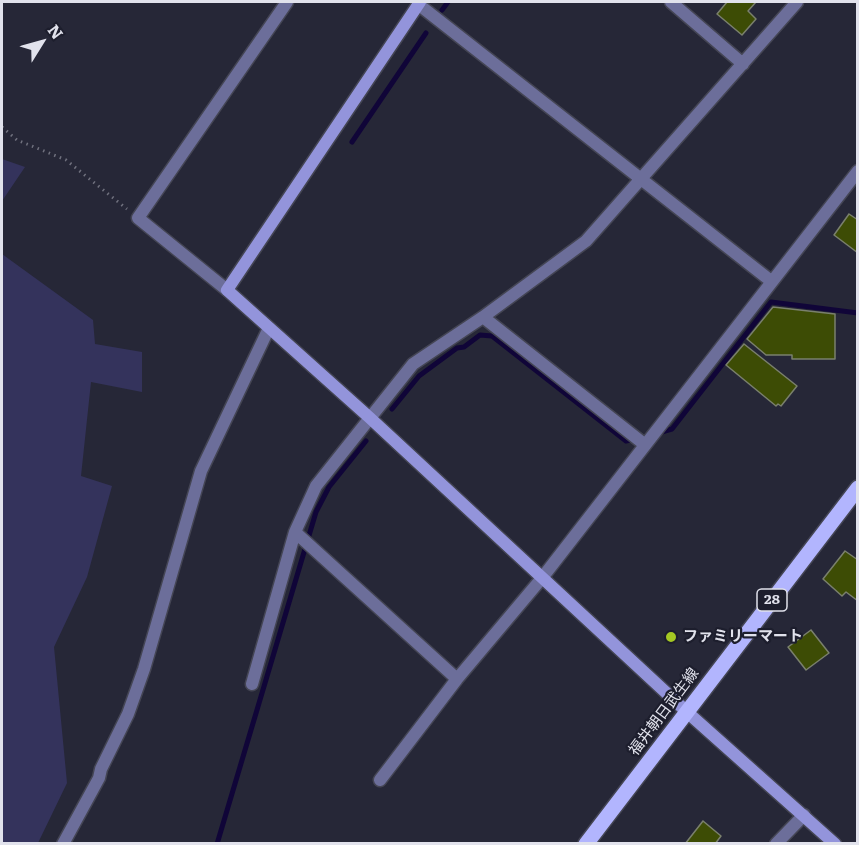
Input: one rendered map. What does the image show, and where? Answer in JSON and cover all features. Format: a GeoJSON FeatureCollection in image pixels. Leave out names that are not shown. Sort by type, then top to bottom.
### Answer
{"type":"FeatureCollection","features":[{"type":"Feature","properties":{"kind":"main road","name":"福井朝日武生線"},"geometry":{"type":"LineString","coordinates":[[586,843],[858,488]]}},
{"type":"Feature","properties":{"kind":"street"},"geometry":{"type":"LineString","coordinates":[[287,2],[138,218],[227,290],[370,418],[687,712],[835,843]]}},
{"type":"Feature","properties":{"kind":"street"},"geometry":{"type":"LineString","coordinates":[[671,2],[743,64]]}},
{"type":"Feature","properties":{"kind":"street"},"geometry":{"type":"LineString","coordinates":[[252,684],[295,532],[316,486],[413,364],[483,317],[586,241],[797,2]]}},
{"type":"Feature","properties":{"kind":"street"},"geometry":{"type":"LineString","coordinates":[[227,290],[419,3],[771,281]]}},
{"type":"Feature","properties":{"kind":"street"},"geometry":{"type":"LineString","coordinates":[[380,780],[457,679],[542,578],[858,171]]}},
{"type":"Feature","properties":{"kind":"street"},"geometry":{"type":"LineString","coordinates":[[483,317],[644,444]]}},
{"type":"Feature","properties":{"kind":"street"},"geometry":{"type":"LineString","coordinates":[[63,843],[99,778],[101,769],[128,714],[144,669],[201,471],[269,328]]}},
{"type":"Feature","properties":{"kind":"street"},"geometry":{"type":"LineString","coordinates":[[295,532],[457,679]]}},
{"type":"Feature","properties":{"kind":"street"},"geometry":{"type":"LineString","coordinates":[[776,843],[804,815]]}},
{"type":"Feature","properties":{"kind":"path"},"geometry":{"type":"LineString","coordinates":[[2,127],[17,140],[66,160],[138,218]]}},
{"type":"Feature","properties":{"kind":"shaded area"},"geometry":{"type":"Polygon","coordinates":[[[2,159],[25,167],[2,201],[2,159]]]}},
{"type":"Feature","properties":{"kind":"shaded area"},"geometry":{"type":"Polygon","coordinates":[[[2,254],[93,320],[95,344],[142,352],[142,392],[91,382],[81,476],[112,486],[87,577],[54,647],[67,783],[38,843],[2,843],[2,254]]]}},
{"type":"Feature","properties":{"kind":"building"},"geometry":{"type":"Polygon","coordinates":[[[727,2],[756,2],[748,11],[756,19],[742,35],[717,14],[727,2]]]}},
{"type":"Feature","properties":{"kind":"building"},"geometry":{"type":"Polygon","coordinates":[[[849,214],[858,220],[858,253],[834,235],[849,214]]]}},
{"type":"Feature","properties":{"kind":"building"},"geometry":{"type":"Polygon","coordinates":[[[773,307],[835,314],[835,359],[792,359],[792,355],[766,355],[747,339],[773,307]]]}},
{"type":"Feature","properties":{"kind":"building"},"geometry":{"type":"Polygon","coordinates":[[[744,344],[797,386],[781,406],[778,404],[776,406],[726,365],[744,344]]]}},
{"type":"Feature","properties":{"kind":"building"},"geometry":{"type":"Polygon","coordinates":[[[845,551],[858,560],[858,601],[846,592],[842,596],[823,579],[845,551]]]}},
{"type":"Feature","properties":{"kind":"building"},"geometry":{"type":"Polygon","coordinates":[[[811,630],[829,653],[806,670],[788,647],[811,630]]]}},
{"type":"Feature","properties":{"kind":"building"},"geometry":{"type":"Polygon","coordinates":[[[703,821],[721,836],[715,844],[685,844],[703,821]]]}},
{"type":"Feature","properties":{"kind":"waterway"},"geometry":{"type":"LineString","coordinates":[[442,10],[448,2]]}},
{"type":"Feature","properties":{"kind":"waterway"},"geometry":{"type":"LineString","coordinates":[[352,142],[426,33]]}},
{"type":"Feature","properties":{"kind":"waterway"},"geometry":{"type":"LineString","coordinates":[[658,433],[672,429],[771,302],[858,313]]}},
{"type":"Feature","properties":{"kind":"waterway"},"geometry":{"type":"LineString","coordinates":[[392,409],[419,376],[457,348],[464,347],[480,335],[492,336],[626,441],[635,439]]}},
{"type":"Feature","properties":{"kind":"waterway"},"geometry":{"type":"LineString","coordinates":[[217,844],[316,512],[329,487],[366,441]]}},
{"type":"Feature","properties":{"kind":"place","name":"ファミリーマート"},"geometry":{"type":"Point","coordinates":[671,637]}}]}
